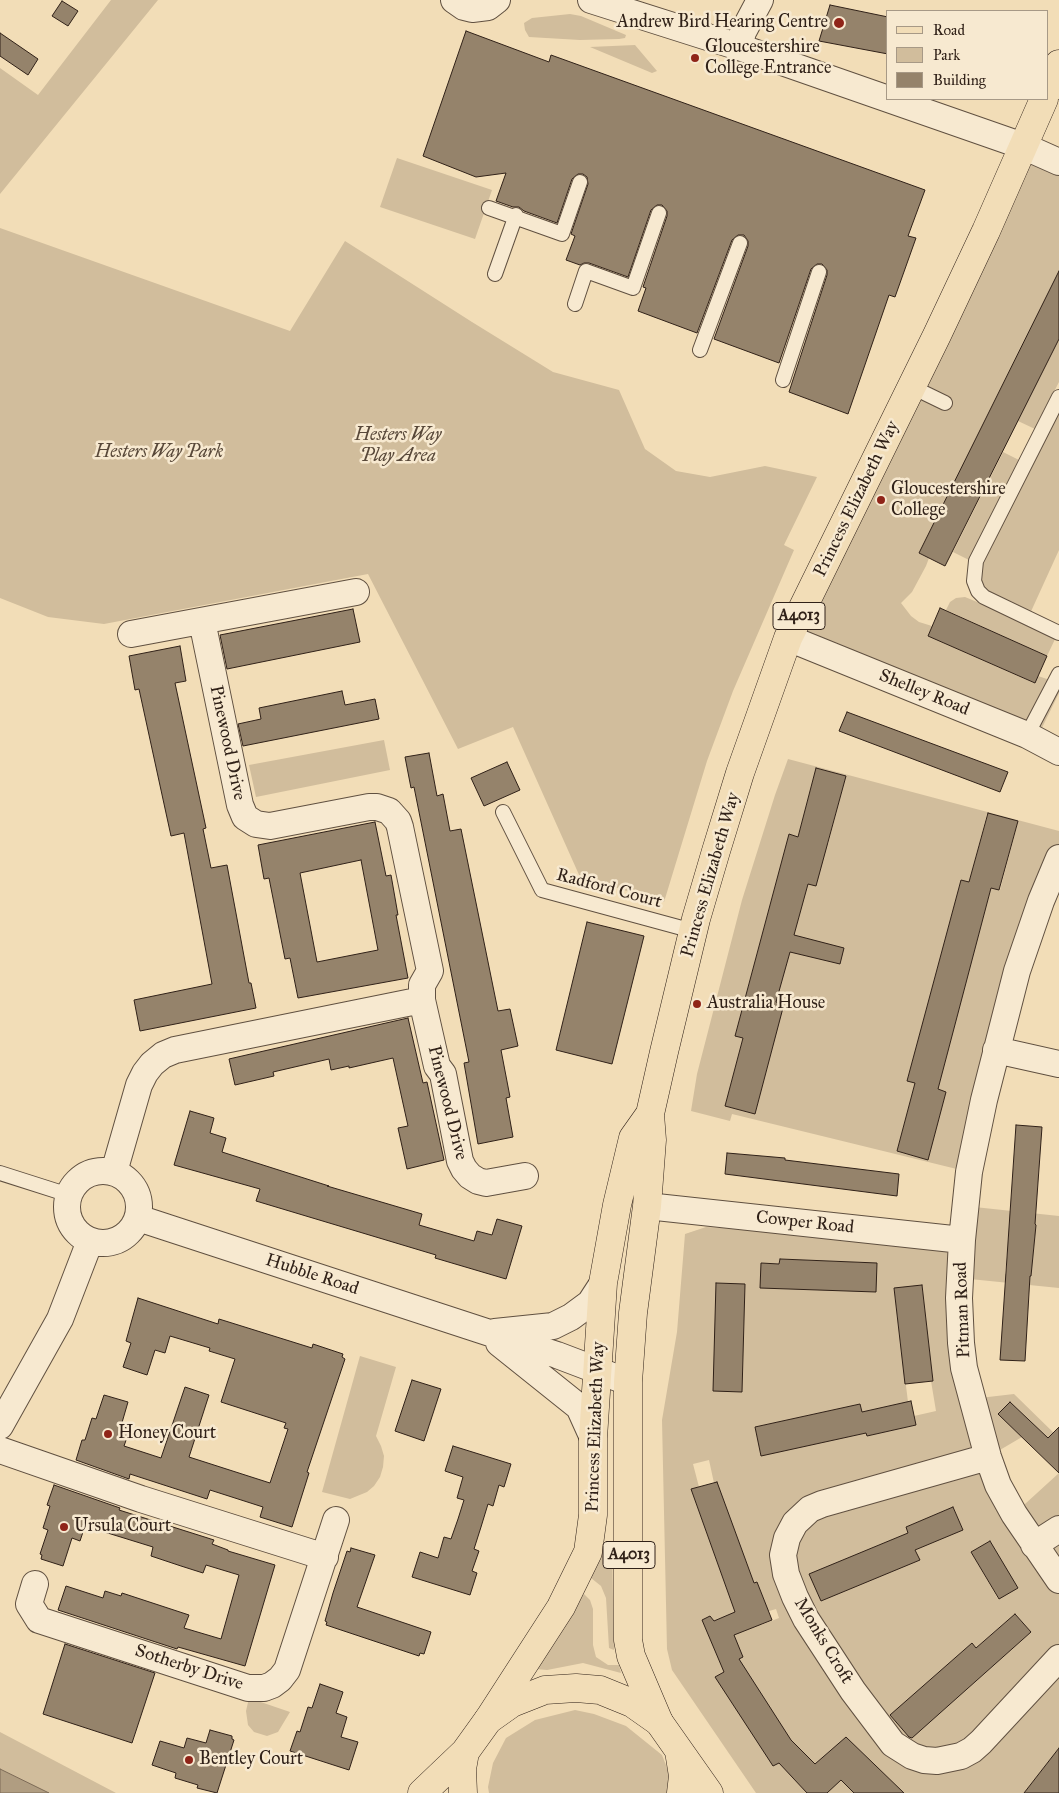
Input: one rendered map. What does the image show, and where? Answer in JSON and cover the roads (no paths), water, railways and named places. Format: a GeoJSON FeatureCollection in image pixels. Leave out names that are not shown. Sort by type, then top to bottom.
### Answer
{"type":"FeatureCollection","features":[{"type":"Feature","properties":{"kind":"main road"},"geometry":{"type":"LineString","coordinates":[[1049,88],[1059,64]]}},
{"type":"Feature","properties":{"kind":"main road","name":"Princess Elizabeth Way"},"geometry":{"type":"LineString","coordinates":[[659,1722],[631,1656],[628,1640],[628,1382],[633,1313],[647,1206],[652,1140],[650,1114],[693,931],[740,773],[788,638],[912,387],[986,231],[1044,100]]}},
{"type":"Feature","properties":{"kind":"main road","name":"Princess Elizabeth Way"},"geometry":{"type":"LineString","coordinates":[[422,1793],[465,1752],[488,1720],[561,1607],[588,1552],[593,1516],[593,1438],[587,1403],[597,1370],[603,1283],[617,1205],[633,1138],[650,1114]]}},
{"type":"Feature","properties":{"kind":"main road"},"geometry":{"type":"LineString","coordinates":[[488,1720],[512,1703],[545,1690],[576,1688],[600,1690],[632,1702],[659,1722],[709,1793]]}},
{"type":"Feature","properties":{"kind":"main road"},"geometry":{"type":"LineString","coordinates":[[679,1751],[682,1776],[681,1793]]}},
{"type":"Feature","properties":{"kind":"main road"},"geometry":{"type":"LineString","coordinates":[[463,1793],[462,1769],[465,1752]]}},
{"type":"Feature","properties":{"kind":"street"},"geometry":{"type":"LineString","coordinates":[[454,0],[464,7],[472,9],[488,7],[497,0]]}},
{"type":"Feature","properties":{"kind":"street"},"geometry":{"type":"LineString","coordinates":[[591,0],[738,47],[886,98]]}},
{"type":"Feature","properties":{"kind":"street"},"geometry":{"type":"LineString","coordinates":[[738,47],[743,32],[760,0]]}},
{"type":"Feature","properties":{"kind":"street"},"geometry":{"type":"LineString","coordinates":[[891,100],[1023,146],[1059,162]]}},
{"type":"Feature","properties":{"kind":"street"},"geometry":{"type":"LineString","coordinates":[[131,634],[356,592]]}},
{"type":"Feature","properties":{"kind":"street","name":"Pinewood Drive"},"geometry":{"type":"LineString","coordinates":[[202,621],[240,805],[245,816],[256,824],[270,826],[376,807],[389,811],[398,821],[430,971],[422,985],[422,1000],[437,1066],[443,1074],[460,1161],[464,1170],[470,1176],[486,1183],[525,1176]]}},
{"type":"Feature","properties":{"kind":"street","name":"Shelley Road"},"geometry":{"type":"LineString","coordinates":[[788,638],[1027,735],[1059,752]]}},
{"type":"Feature","properties":{"kind":"street","name":"Pitman Road"},"geometry":{"type":"LineString","coordinates":[[1059,858],[1041,901],[1017,972],[996,1050],[969,1172],[962,1240],[959,1298],[961,1343],[971,1399],[998,1486],[1034,1545],[1059,1580]]}},
{"type":"Feature","properties":{"kind":"street"},"geometry":{"type":"LineString","coordinates":[[114,1172],[144,1073],[163,1055],[175,1050],[422,1000]]}},
{"type":"Feature","properties":{"kind":"street"},"geometry":{"type":"LineString","coordinates":[[996,1050],[1059,1064]]}},
{"type":"Feature","properties":{"kind":"street"},"geometry":{"type":"LineString","coordinates":[[103,1171],[114,1172],[124,1177],[138,1195],[140,1206],[138,1218],[133,1228],[124,1237],[113,1242],[90,1241],[77,1231],[68,1217],[69,1195],[74,1186],[87,1175],[103,1171]]}},
{"type":"Feature","properties":{"kind":"street","name":"Cowper Road"},"geometry":{"type":"LineString","coordinates":[[647,1206],[962,1240]]}},
{"type":"Feature","properties":{"kind":"street","name":"Hubble Road"},"geometry":{"type":"LineString","coordinates":[[138,1218],[557,1355],[628,1382]]}},
{"type":"Feature","properties":{"kind":"street"},"geometry":{"type":"LineString","coordinates":[[0,1426],[60,1319],[90,1241]]}},
{"type":"Feature","properties":{"kind":"street","name":"Hubble Road"},"geometry":{"type":"LineString","coordinates":[[487,1333],[553,1326],[571,1317],[590,1303],[603,1283]]}},
{"type":"Feature","properties":{"kind":"street","name":"Hubble Road"},"geometry":{"type":"LineString","coordinates":[[487,1333],[544,1381],[587,1403]]}},
{"type":"Feature","properties":{"kind":"street"},"geometry":{"type":"LineString","coordinates":[[587,1403],[628,1382]]}},
{"type":"Feature","properties":{"kind":"street"},"geometry":{"type":"LineString","coordinates":[[0,1450],[325,1557]]}},
{"type":"Feature","properties":{"kind":"street","name":"Monks Croft"},"geometry":{"type":"LineString","coordinates":[[988,1457],[810,1509],[795,1522],[787,1538],[783,1555],[786,1574],[806,1619],[853,1691],[893,1744],[912,1756],[924,1760],[937,1761],[961,1756],[972,1750],[1059,1658]]}},
{"type":"Feature","properties":{"kind":"street","name":"Sotherby Drive"},"geometry":{"type":"LineString","coordinates":[[35,1584],[29,1604],[39,1620],[256,1689],[272,1685],[287,1670],[336,1520]]}},
{"type":"Feature","properties":{"kind":"street"},"geometry":{"type":"LineString","coordinates":[[1034,1545],[1059,1529]]}},
{"type":"Feature","properties":{"kind":"lane"},"geometry":{"type":"LineString","coordinates":[[489,208],[516,216],[562,234],[580,182]]}},
{"type":"Feature","properties":{"kind":"lane"},"geometry":{"type":"LineString","coordinates":[[575,304],[586,271],[634,288],[659,213]]}},
{"type":"Feature","properties":{"kind":"lane"},"geometry":{"type":"LineString","coordinates":[[495,274],[516,216]]}},
{"type":"Feature","properties":{"kind":"lane"},"geometry":{"type":"LineString","coordinates":[[700,350],[740,242]]}},
{"type":"Feature","properties":{"kind":"lane"},"geometry":{"type":"LineString","coordinates":[[783,380],[819,272]]}},
{"type":"Feature","properties":{"kind":"lane"},"geometry":{"type":"LineString","coordinates":[[912,387],[945,403]]}},
{"type":"Feature","properties":{"kind":"lane"},"geometry":{"type":"LineString","coordinates":[[1059,397],[976,561],[974,580],[978,591],[984,597],[1059,632]]}},
{"type":"Feature","properties":{"kind":"lane"},"geometry":{"type":"LineString","coordinates":[[1027,735],[1059,674]]}},
{"type":"Feature","properties":{"kind":"lane","name":"Radford Court"},"geometry":{"type":"LineString","coordinates":[[503,812],[542,890],[693,931]]}},
{"type":"Feature","properties":{"kind":"lane"},"geometry":{"type":"LineString","coordinates":[[0,1173],[69,1195]]}},
{"type":"Feature","properties":{"kind":"place","name":"Andrew Bird Hearing Centre"},"geometry":{"type":"Point","coordinates":[839,23]}},
{"type":"Feature","properties":{"kind":"place","name":"Gloucestershire College Entrance"},"geometry":{"type":"Point","coordinates":[695,58]}},
{"type":"Feature","properties":{"kind":"place","name":"Gloucestershire College"},"geometry":{"type":"Point","coordinates":[881,500]}},
{"type":"Feature","properties":{"kind":"place","name":"Australia House"},"geometry":{"type":"Point","coordinates":[697,1004]}},
{"type":"Feature","properties":{"kind":"place","name":"Honey Court"},"geometry":{"type":"Point","coordinates":[108,1434]}},
{"type":"Feature","properties":{"kind":"place","name":"Ursula Court"},"geometry":{"type":"Point","coordinates":[64,1527]}},
{"type":"Feature","properties":{"kind":"place","name":"Bentley Court"},"geometry":{"type":"Point","coordinates":[189,1760]}},
{"type":"Feature","properties":{"kind":"park label","name":"Hesters Way Play Area"},"geometry":{"type":"Point","coordinates":[398,446]}},
{"type":"Feature","properties":{"kind":"park label","name":"Hesters Way Park"},"geometry":{"type":"Point","coordinates":[159,453]}}]}
